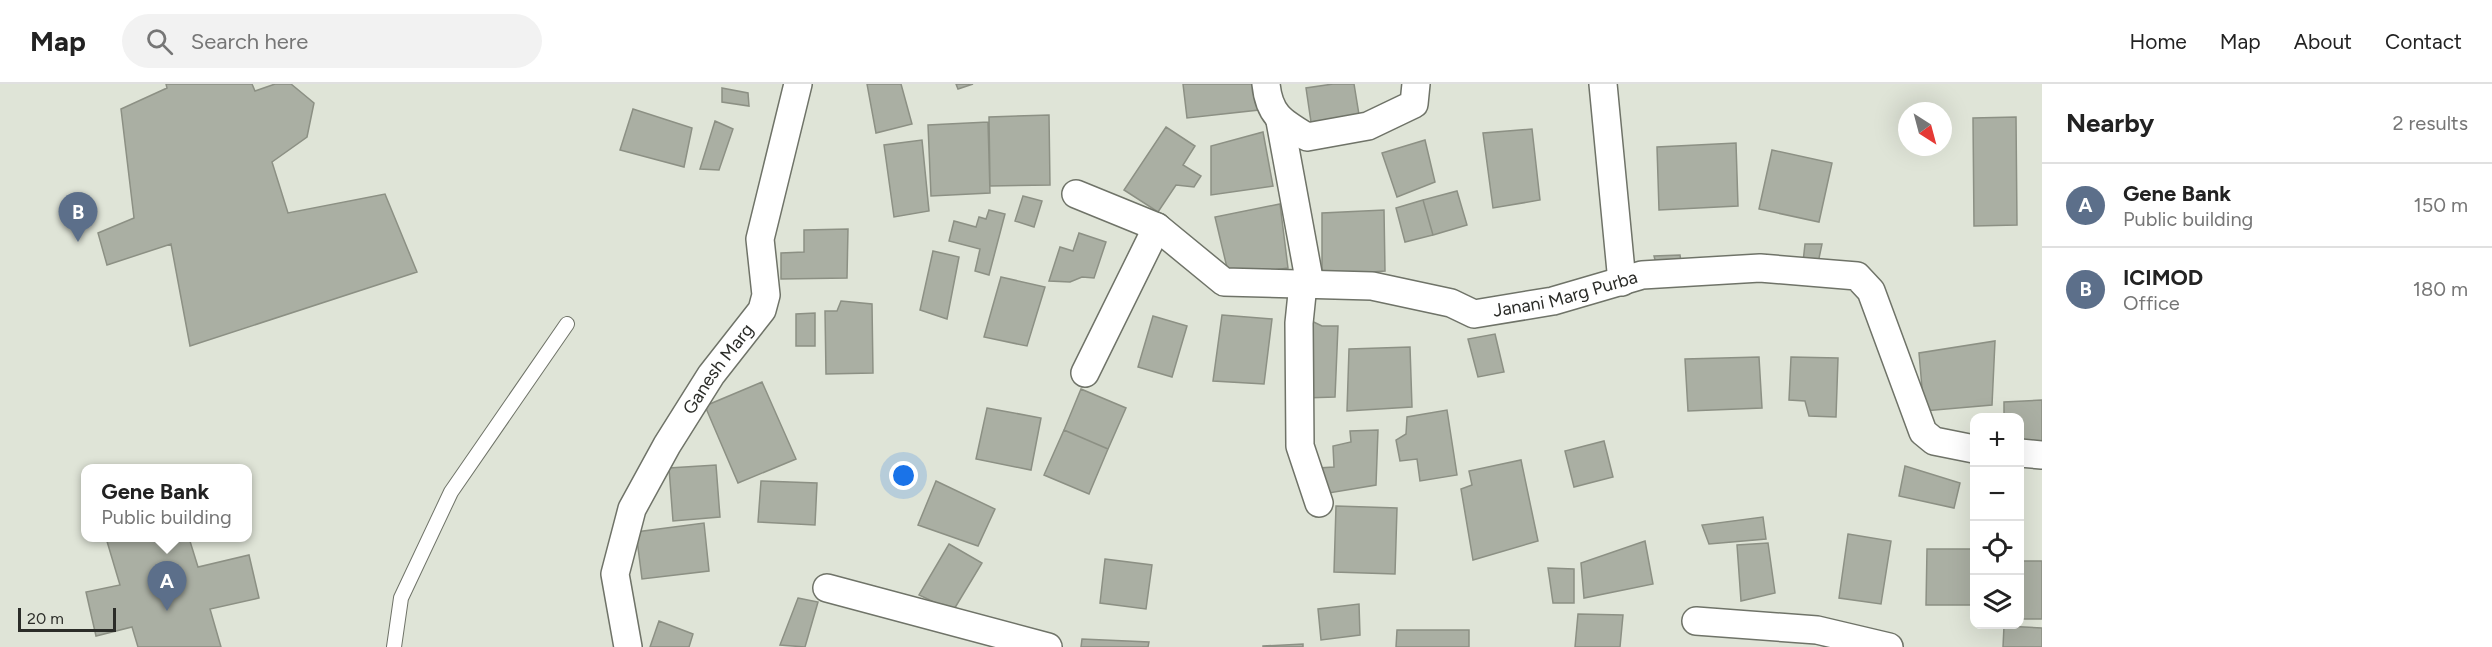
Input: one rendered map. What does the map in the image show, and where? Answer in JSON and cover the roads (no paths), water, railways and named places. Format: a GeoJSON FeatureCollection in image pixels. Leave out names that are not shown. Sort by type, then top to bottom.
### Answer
{"type":"FeatureCollection","features":[{"type":"Feature","properties":{"kind":"street","name":"Ganesh Marg"},"geometry":{"type":"LineString","coordinates":[[628,647],[615,574],[632,509],[667,445],[711,375],[762,310],[766,295],[760,239],[798,84]]}},
{"type":"Feature","properties":{"kind":"street"},"geometry":{"type":"LineString","coordinates":[[1266,84],[1268,101],[1280,121],[1307,284],[1299,323],[1300,446],[1319,503]]}},
{"type":"Feature","properties":{"kind":"street"},"geometry":{"type":"LineString","coordinates":[[1280,121],[1307,137],[1368,126],[1414,104],[1416,84]]}},
{"type":"Feature","properties":{"kind":"street"},"geometry":{"type":"LineString","coordinates":[[1603,84],[1622,282]]}},
{"type":"Feature","properties":{"kind":"street","name":"Janani Marg Purba"},"geometry":{"type":"LineString","coordinates":[[1076,194],[1157,227],[1224,282],[1372,286],[1452,303],[1474,314],[1553,302],[1642,275],[1760,268],[1857,276],[1871,291],[1923,432],[1934,441],[1970,448]]}},
{"type":"Feature","properties":{"kind":"street"},"geometry":{"type":"LineString","coordinates":[[1085,373],[1157,227]]}},
{"type":"Feature","properties":{"kind":"street"},"geometry":{"type":"LineString","coordinates":[[2024,453],[2042,455]]}},
{"type":"Feature","properties":{"kind":"street"},"geometry":{"type":"LineString","coordinates":[[827,588],[1048,647]]}},
{"type":"Feature","properties":{"kind":"street"},"geometry":{"type":"LineString","coordinates":[[1696,621],[1817,630],[1889,647]]}},
{"type":"Feature","properties":{"kind":"lane"},"geometry":{"type":"LineString","coordinates":[[394,647],[401,598],[451,492],[567,324]]}},
{"type":"Feature","properties":{"kind":"place","name":"ICIMOD"},"geometry":{"type":"Point","coordinates":[78,242]}},
{"type":"Feature","properties":{"kind":"place","name":"Gene Bank"},"geometry":{"type":"Point","coordinates":[167,611]}}]}
